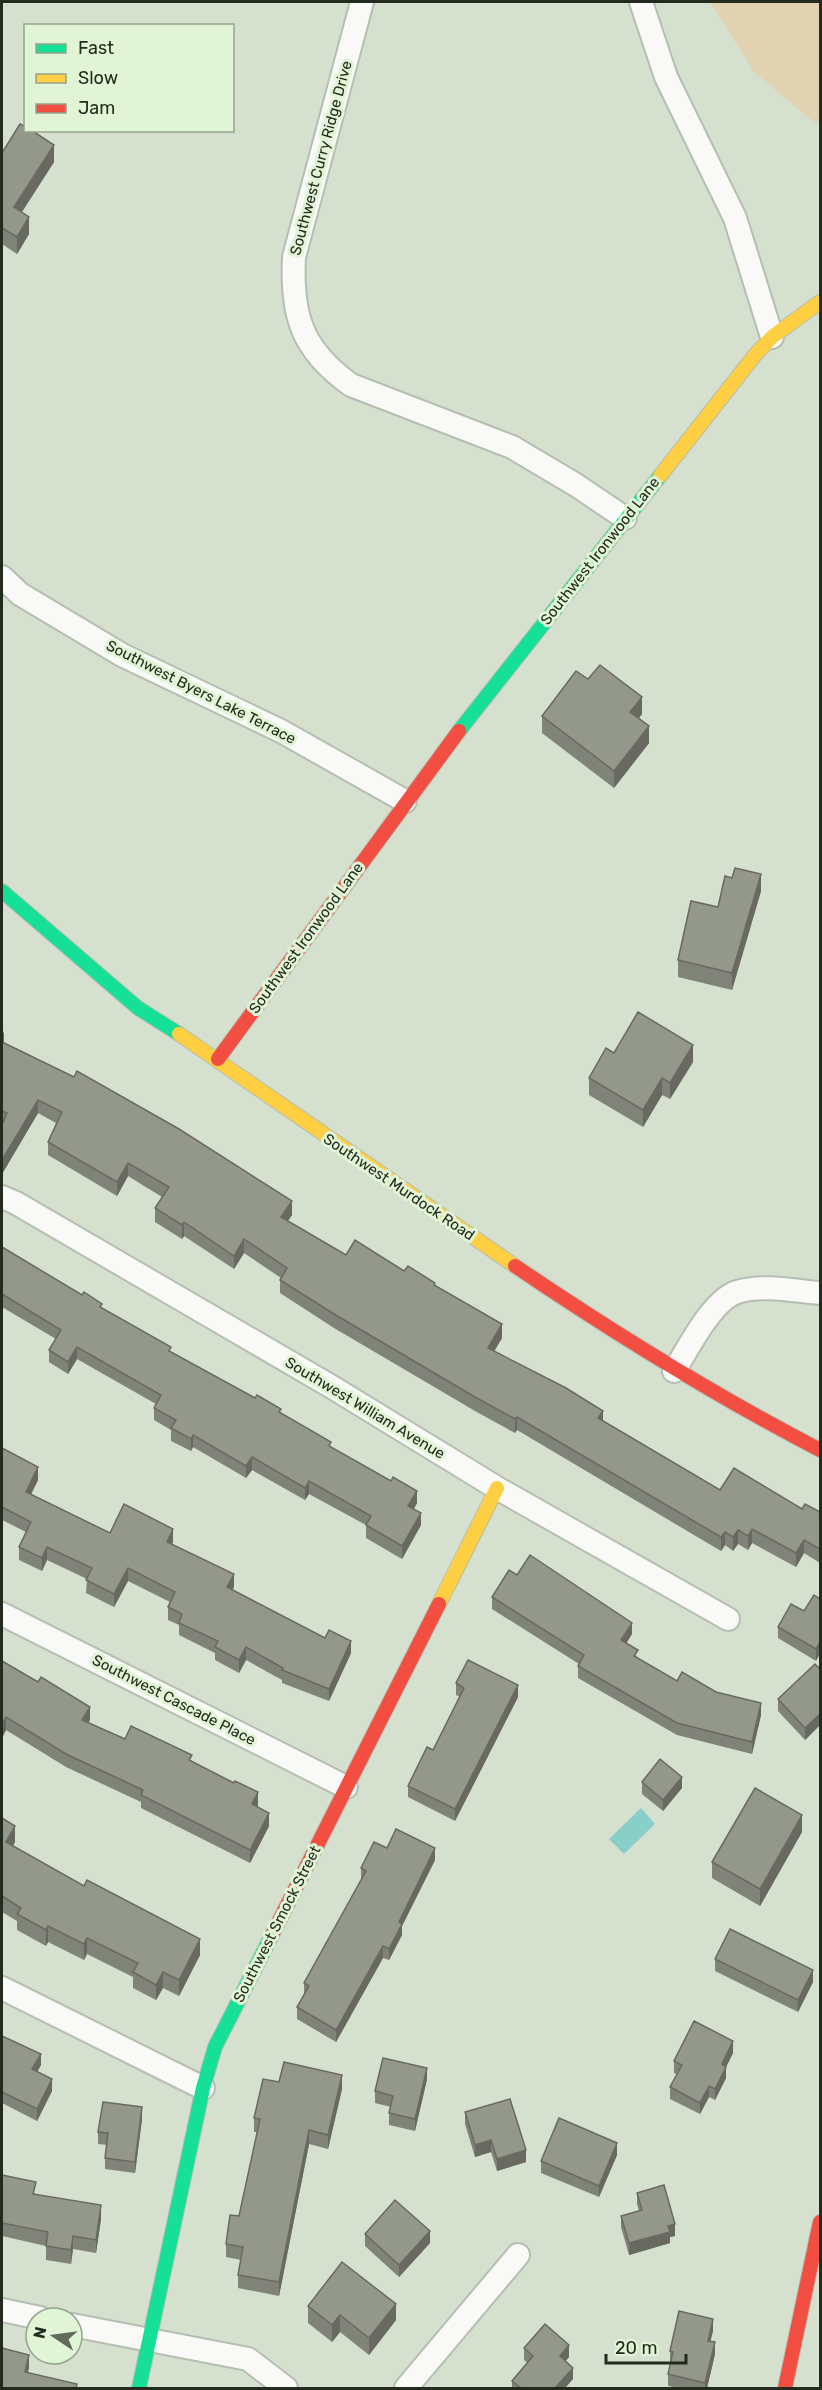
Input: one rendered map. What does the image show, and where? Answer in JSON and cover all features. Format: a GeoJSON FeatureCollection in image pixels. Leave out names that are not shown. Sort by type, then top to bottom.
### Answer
{"type":"FeatureCollection","features":[{"type":"Feature","properties":{"kind":"street","name":"Southwest Curry Ridge Drive"},"geometry":{"type":"LineString","coordinates":[[362,2],[294,257],[292,289],[302,330],[311,349],[329,369],[351,385],[512,447],[576,485],[625,518]]}},
{"type":"Feature","properties":{"kind":"street"},"geometry":{"type":"LineString","coordinates":[[641,2],[666,77],[735,218],[772,337]]}},
{"type":"Feature","properties":{"kind":"street","name":"Southwest Ironwood Lane"},"geometry":{"type":"LineString","coordinates":[[218,1059],[405,801],[625,518],[772,337],[820,302]]}},
{"type":"Feature","properties":{"kind":"street","name":"Southwest Byers Lake Terrace"},"geometry":{"type":"LineString","coordinates":[[2,577],[20,594],[122,655],[281,731],[405,801]]}},
{"type":"Feature","properties":{"kind":"street","name":"Southwest Murdock Road"},"geometry":{"type":"LineString","coordinates":[[2,891],[138,1008],[218,1059],[331,1141],[621,1338],[753,1416],[820,1450]]}},
{"type":"Feature","properties":{"kind":"street","name":"Southwest William Avenue"},"geometry":{"type":"LineString","coordinates":[[2,1197],[322,1381],[497,1488],[728,1619]]}},
{"type":"Feature","properties":{"kind":"street"},"geometry":{"type":"LineString","coordinates":[[674,1371],[709,1316],[735,1293],[751,1289],[820,1293]]}},
{"type":"Feature","properties":{"kind":"street","name":"Southwest Smock Street"},"geometry":{"type":"LineString","coordinates":[[139,2388],[151,2341],[203,2088],[215,2047],[497,1488]]}},
{"type":"Feature","properties":{"kind":"street","name":"Southwest Cascade Place"},"geometry":{"type":"LineString","coordinates":[[2,1614],[346,1786]]}},
{"type":"Feature","properties":{"kind":"street"},"geometry":{"type":"LineString","coordinates":[[2,1988],[203,2088]]}},
{"type":"Feature","properties":{"kind":"street"},"geometry":{"type":"LineString","coordinates":[[785,2388],[820,2222]]}},
{"type":"Feature","properties":{"kind":"street"},"geometry":{"type":"LineString","coordinates":[[406,2388],[518,2255]]}},
{"type":"Feature","properties":{"kind":"street"},"geometry":{"type":"LineString","coordinates":[[2,2310],[24,2315]]}},
{"type":"Feature","properties":{"kind":"street"},"geometry":{"type":"LineString","coordinates":[[84,2327],[248,2359],[286,2388]]}},
{"type":"Feature","properties":{"kind":"shaded area"},"geometry":{"type":"Polygon","coordinates":[[[710,2],[820,2],[820,119],[816,124],[754,72],[710,2]]]}},
{"type":"Feature","properties":{"kind":"water"},"geometry":{"type":"Polygon","coordinates":[[[641,1808],[655,1824],[624,1854],[609,1839],[641,1808]]]}},
{"type":"Feature","properties":{"kind":"building"},"geometry":{"type":"Polygon","coordinates":[[[20,124],[24,126],[24,132],[34,132],[54,145],[14,207],[29,217],[17,237],[2,228],[2,153],[20,124]]]}},
{"type":"Feature","properties":{"kind":"building"},"geometry":{"type":"Polygon","coordinates":[[[600,665],[642,697],[630,712],[649,726],[614,771],[542,716],[576,671],[588,679],[600,665]]]}},
{"type":"Feature","properties":{"kind":"building"},"geometry":{"type":"Polygon","coordinates":[[[735,868],[761,874],[732,973],[678,960],[691,901],[718,907],[725,876],[732,878],[735,868]]]}},
{"type":"Feature","properties":{"kind":"building"},"geometry":{"type":"Polygon","coordinates":[[[638,1012],[693,1045],[670,1083],[662,1078],[643,1110],[589,1078],[606,1048],[614,1053],[638,1012]]]}},
{"type":"Feature","properties":{"kind":"building"},"geometry":{"type":"Polygon","coordinates":[[[2,1042],[74,1077],[77,1071],[179,1129],[292,1201],[281,1217],[346,1255],[355,1240],[404,1271],[408,1266],[435,1283],[434,1285],[502,1324],[488,1348],[566,1388],[603,1411],[598,1418],[720,1490],[734,1468],[802,1509],[805,1504],[820,1512],[820,1549],[804,1540],[796,1553],[752,1529],[748,1536],[738,1530],[733,1537],[725,1532],[721,1537],[517,1417],[515,1419],[475,1397],[280,1280],[287,1268],[244,1239],[234,1256],[184,1222],[182,1225],[155,1208],[169,1187],[128,1163],[117,1182],[48,1142],[62,1112],[38,1100],[2,1160],[2,1125],[7,1113],[2,1111],[2,1042]]]}},
{"type":"Feature","properties":{"kind":"building"},"geometry":{"type":"Polygon","coordinates":[[[2,1247],[82,1295],[84,1292],[102,1304],[100,1307],[171,1347],[169,1351],[255,1398],[257,1395],[281,1409],[279,1412],[331,1442],[329,1446],[391,1481],[393,1477],[417,1491],[408,1506],[421,1513],[402,1546],[366,1525],[371,1516],[309,1481],[305,1488],[252,1457],[246,1466],[193,1435],[191,1439],[171,1428],[176,1420],[154,1408],[161,1395],[77,1347],[68,1362],[49,1350],[61,1330],[2,1294],[2,1247]]]}},
{"type":"Feature","properties":{"kind":"building"},"geometry":{"type":"Polygon","coordinates":[[[2,1448],[38,1467],[26,1492],[110,1533],[124,1504],[173,1529],[167,1542],[234,1574],[227,1587],[325,1638],[329,1630],[351,1641],[329,1689],[282,1670],[283,1668],[246,1647],[239,1660],[215,1647],[218,1641],[179,1623],[182,1614],[168,1607],[175,1592],[128,1568],[114,1594],[86,1580],[92,1568],[47,1547],[42,1558],[19,1547],[31,1522],[2,1507],[2,1448]]]}},
{"type":"Feature","properties":{"kind":"building"},"geometry":{"type":"Polygon","coordinates":[[[530,1555],[632,1623],[621,1640],[638,1650],[634,1656],[677,1681],[682,1672],[716,1692],[761,1703],[752,1742],[677,1723],[578,1666],[584,1655],[492,1597],[509,1570],[517,1575],[530,1555]]]}},
{"type":"Feature","properties":{"kind":"building"},"geometry":{"type":"Polygon","coordinates":[[[814,1595],[820,1599],[820,1642],[816,1649],[778,1627],[791,1604],[804,1611],[814,1595]]]}},
{"type":"Feature","properties":{"kind":"building"},"geometry":{"type":"Polygon","coordinates":[[[468,1660],[518,1685],[455,1809],[408,1786],[427,1747],[433,1750],[464,1688],[456,1683],[468,1660]]]}},
{"type":"Feature","properties":{"kind":"building"},"geometry":{"type":"Polygon","coordinates":[[[2,1661],[38,1682],[41,1677],[90,1707],[82,1720],[125,1739],[131,1726],[192,1755],[189,1760],[234,1783],[235,1781],[258,1792],[252,1804],[269,1813],[250,1850],[141,1795],[143,1790],[66,1754],[6,1717],[2,1725],[2,1661]]]}},
{"type":"Feature","properties":{"kind":"building"},"geometry":{"type":"Polygon","coordinates":[[[815,1664],[820,1669],[820,1714],[805,1728],[778,1699],[815,1664]]]}},
{"type":"Feature","properties":{"kind":"building"},"geometry":{"type":"Polygon","coordinates":[[[660,1759],[682,1777],[663,1800],[642,1782],[660,1759]]]}},
{"type":"Feature","properties":{"kind":"building"},"geometry":{"type":"Polygon","coordinates":[[[755,1788],[802,1815],[760,1889],[712,1862],[755,1788]]]}},
{"type":"Feature","properties":{"kind":"building"},"geometry":{"type":"Polygon","coordinates":[[[2,1818],[15,1826],[6,1842],[84,1886],[87,1880],[200,1939],[179,1980],[163,1972],[156,1985],[133,1972],[138,1963],[87,1938],[84,1944],[48,1926],[46,1930],[17,1914],[21,1908],[2,1896],[2,1818]]]}},
{"type":"Feature","properties":{"kind":"building"},"geometry":{"type":"Polygon","coordinates":[[[396,1829],[435,1848],[399,1922],[402,1924],[389,1949],[383,1946],[336,2030],[297,2007],[309,1986],[304,1983],[366,1871],[361,1868],[374,1842],[387,1848],[396,1829]]]}},
{"type":"Feature","properties":{"kind":"building"},"geometry":{"type":"Polygon","coordinates":[[[730,1929],[813,1970],[798,2000],[715,1959],[730,1929]]]}},
{"type":"Feature","properties":{"kind":"building"},"geometry":{"type":"Polygon","coordinates":[[[694,2021],[733,2041],[722,2064],[726,2067],[715,2089],[709,2086],[700,2103],[670,2087],[682,2065],[674,2061],[694,2021]]]}},
{"type":"Feature","properties":{"kind":"building"},"geometry":{"type":"Polygon","coordinates":[[[2,2036],[41,2054],[32,2069],[52,2079],[37,2109],[2,2092],[2,2036]]]}},
{"type":"Feature","properties":{"kind":"building"},"geometry":{"type":"Polygon","coordinates":[[[383,2058],[427,2068],[415,2119],[389,2113],[393,2096],[375,2091],[383,2058]]]}},
{"type":"Feature","properties":{"kind":"building"},"geometry":{"type":"Polygon","coordinates":[[[284,2062],[342,2075],[328,2135],[309,2130],[279,2282],[238,2275],[243,2247],[226,2244],[230,2215],[239,2216],[260,2119],[254,2118],[263,2079],[279,2082],[284,2062]]]}},
{"type":"Feature","properties":{"kind":"building"},"geometry":{"type":"Polygon","coordinates":[[[510,2099],[526,2150],[497,2159],[491,2140],[475,2145],[465,2112],[510,2099]]]}},
{"type":"Feature","properties":{"kind":"building"},"geometry":{"type":"Polygon","coordinates":[[[103,2102],[142,2107],[135,2162],[105,2158],[108,2133],[98,2132],[103,2102]]]}},
{"type":"Feature","properties":{"kind":"building"},"geometry":{"type":"Polygon","coordinates":[[[559,2118],[617,2143],[599,2186],[541,2161],[559,2118]]]}},
{"type":"Feature","properties":{"kind":"building"},"geometry":{"type":"Polygon","coordinates":[[[2,2175],[36,2182],[33,2194],[101,2205],[96,2240],[73,2236],[71,2250],[46,2246],[48,2232],[2,2223],[2,2175]]]}},
{"type":"Feature","properties":{"kind":"building"},"geometry":{"type":"Polygon","coordinates":[[[664,2185],[675,2224],[668,2226],[670,2232],[629,2243],[621,2216],[642,2210],[637,2193],[664,2185]]]}},
{"type":"Feature","properties":{"kind":"building"},"geometry":{"type":"Polygon","coordinates":[[[395,2200],[430,2231],[399,2265],[365,2234],[395,2200]]]}},
{"type":"Feature","properties":{"kind":"building"},"geometry":{"type":"Polygon","coordinates":[[[342,2262],[396,2304],[369,2338],[340,2315],[332,2325],[308,2306],[342,2262]]]}},
{"type":"Feature","properties":{"kind":"building"},"geometry":{"type":"Polygon","coordinates":[[[679,2311],[713,2319],[708,2341],[715,2342],[705,2383],[668,2374],[673,2352],[670,2351],[679,2311]]]}},
{"type":"Feature","properties":{"kind":"building"},"geometry":{"type":"Polygon","coordinates":[[[545,2324],[569,2345],[560,2356],[573,2368],[555,2388],[521,2388],[512,2381],[533,2356],[524,2348],[545,2324]]]}},
{"type":"Feature","properties":{"kind":"building"},"geometry":{"type":"Polygon","coordinates":[[[2,2348],[24,2354],[25,2372],[77,2384],[76,2388],[2,2388],[2,2348]]]}},
{"type":"Feature","properties":{"kind":"traffic: fast"},"geometry":{"type":"LineString","coordinates":[[459,731],[660,476]]}},
{"type":"Feature","properties":{"kind":"traffic: fast"},"geometry":{"type":"LineString","coordinates":[[2,891],[138,1008],[179,1034]]}},
{"type":"Feature","properties":{"kind":"traffic: fast"},"geometry":{"type":"LineString","coordinates":[[139,2388],[203,2088],[215,2047],[271,1937]]}},
{"type":"Feature","properties":{"kind":"traffic: slow"},"geometry":{"type":"LineString","coordinates":[[660,476],[755,355],[772,337],[820,302]]}},
{"type":"Feature","properties":{"kind":"traffic: slow"},"geometry":{"type":"LineString","coordinates":[[179,1034],[515,1266]]}},
{"type":"Feature","properties":{"kind":"traffic: slow"},"geometry":{"type":"LineString","coordinates":[[439,1604],[497,1488]]}},
{"type":"Feature","properties":{"kind":"traffic: jam"},"geometry":{"type":"LineString","coordinates":[[218,1059],[459,731]]}},
{"type":"Feature","properties":{"kind":"traffic: jam"},"geometry":{"type":"LineString","coordinates":[[515,1266],[665,1362],[820,1450]]}},
{"type":"Feature","properties":{"kind":"traffic: jam"},"geometry":{"type":"LineString","coordinates":[[271,1937],[439,1604]]}},
{"type":"Feature","properties":{"kind":"traffic: jam"},"geometry":{"type":"LineString","coordinates":[[785,2388],[820,2222]]}}]}
